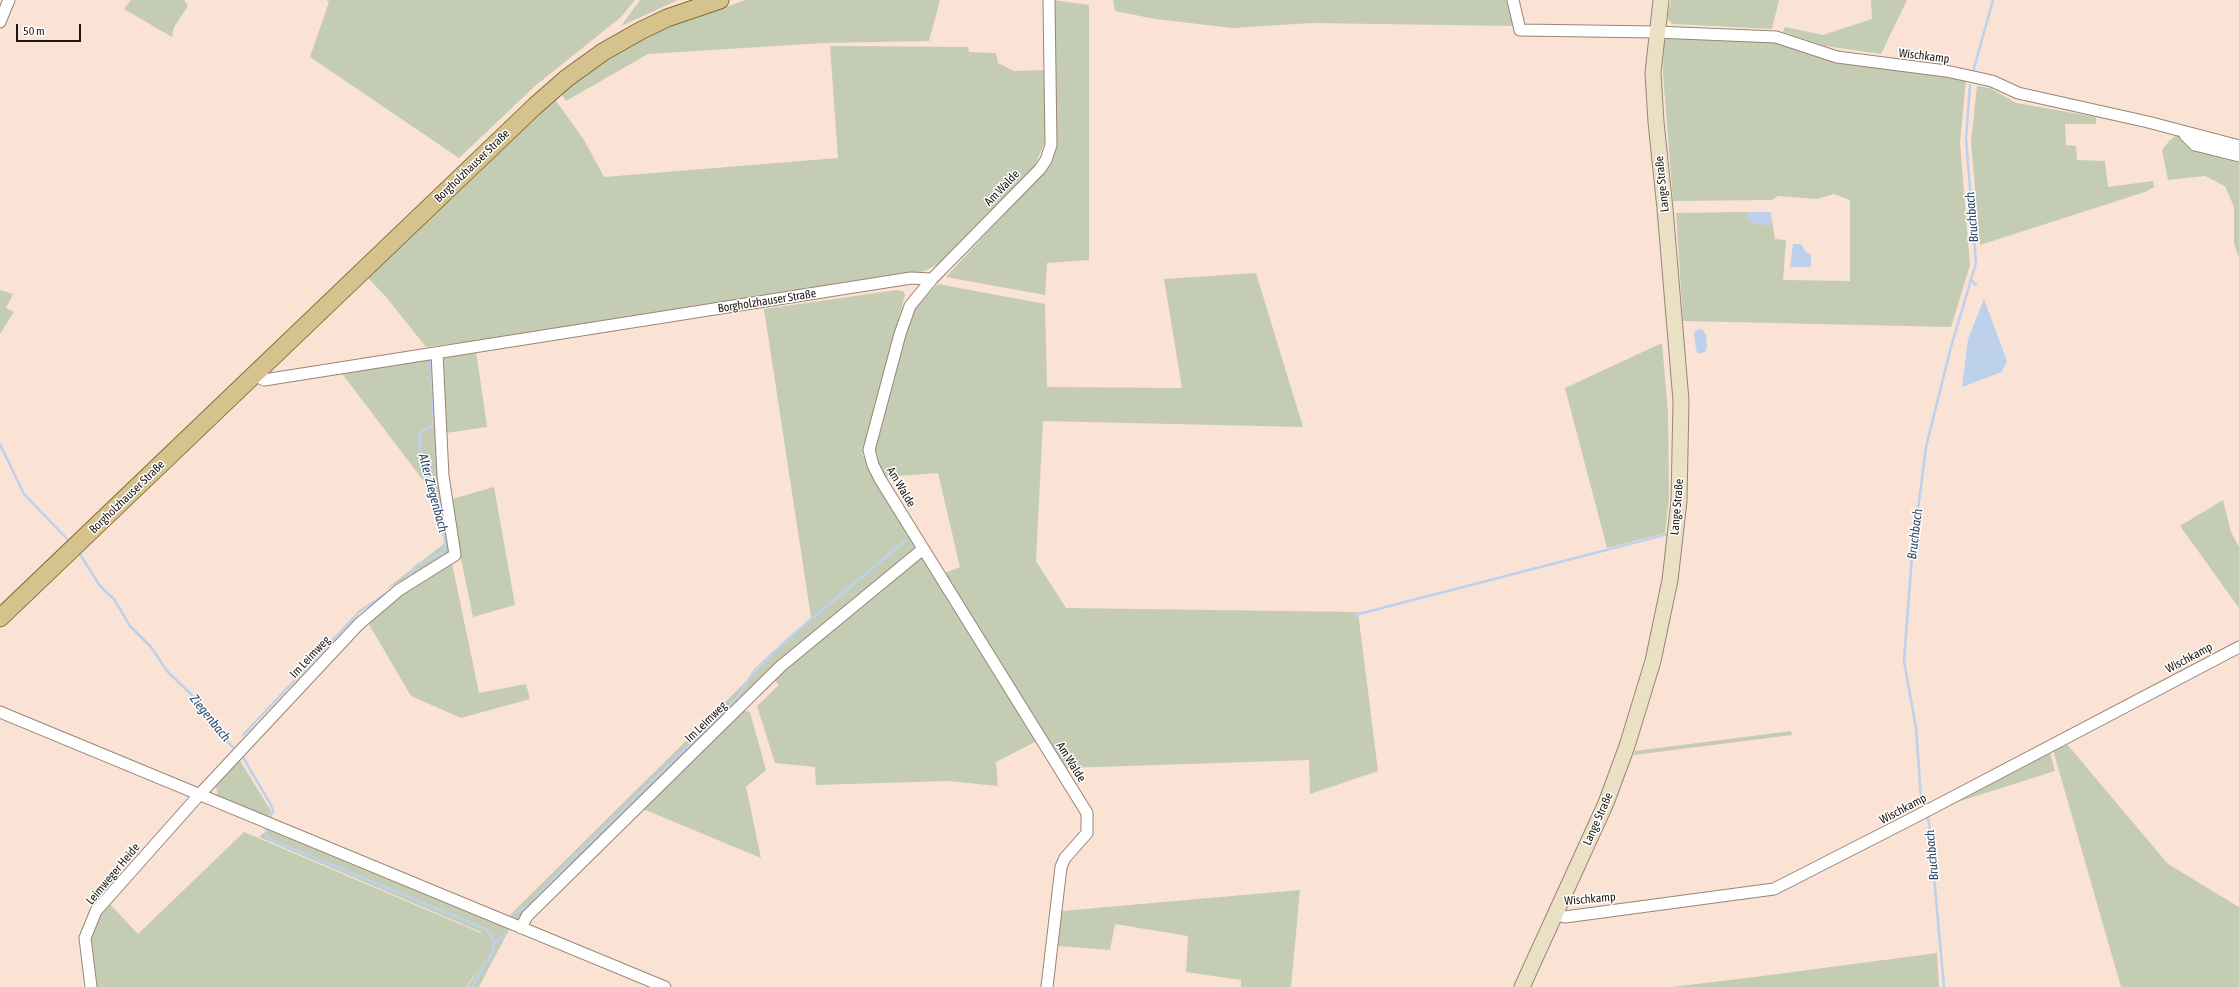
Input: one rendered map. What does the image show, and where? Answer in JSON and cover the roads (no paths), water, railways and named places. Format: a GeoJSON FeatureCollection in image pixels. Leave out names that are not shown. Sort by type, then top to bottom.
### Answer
{"type":"FeatureCollection","features":[{"type":"Feature","properties":{"kind":"main road","name":"Borgholzhauser Straße"},"geometry":{"type":"LineString","coordinates":[[0,618],[566,78],[603,52],[640,31],[667,18],[720,0]]}},
{"type":"Feature","properties":{"kind":"street"},"geometry":{"type":"LineString","coordinates":[[0,22],[9,0]]}},
{"type":"Feature","properties":{"kind":"street","name":"Am Walde"},"geometry":{"type":"LineString","coordinates":[[1047,987],[1061,867],[1065,858],[1087,833],[1087,813],[880,479],[870,458],[869,450],[900,334],[910,306],[932,279],[1040,169],[1046,160],[1051,145],[1048,0]]}},
{"type":"Feature","properties":{"kind":"street","name":"Wischkamp"},"geometry":{"type":"LineString","coordinates":[[1513,0],[1520,30],[1656,32],[1776,37],[1837,57],[1946,71],[1992,81],[2018,93],[2148,122],[2239,146]]}},
{"type":"Feature","properties":{"kind":"street","name":"Lange Straße"},"geometry":{"type":"LineString","coordinates":[[1522,987],[1554,914],[1606,803],[1627,746],[1653,661],[1670,580],[1679,501],[1681,401],[1653,73],[1656,32],[1661,0]]}},
{"type":"Feature","properties":{"kind":"street"},"geometry":{"type":"LineString","coordinates":[[2185,132],[2185,135],[2195,145],[2239,156]]}},
{"type":"Feature","properties":{"kind":"street","name":"Borgholzhauser Straße"},"geometry":{"type":"LineString","coordinates":[[254,375],[264,380],[911,278],[932,279]]}},
{"type":"Feature","properties":{"kind":"street","name":"Im Leimweg"},"geometry":{"type":"LineString","coordinates":[[200,794],[359,624],[399,590],[455,555],[443,476],[437,353]]}},
{"type":"Feature","properties":{"kind":"street","name":"Im Leimweg"},"geometry":{"type":"LineString","coordinates":[[521,928],[528,916],[782,666],[923,549]]}},
{"type":"Feature","properties":{"kind":"street","name":"Wischkamp"},"geometry":{"type":"LineString","coordinates":[[1554,914],[1565,917],[1774,889],[1918,816],[2239,647]]}},
{"type":"Feature","properties":{"kind":"street"},"geometry":{"type":"LineString","coordinates":[[0,712],[665,987]]}},
{"type":"Feature","properties":{"kind":"street","name":"Leimweger Heide"},"geometry":{"type":"LineString","coordinates":[[91,987],[85,938],[96,911],[200,794]]}},
{"type":"Feature","properties":{"kind":"water"},"geometry":{"type":"Polygon","coordinates":[[[1747,212],[1771,212],[1772,221],[1768,225],[1752,224],[1747,216],[1747,212]]]}},
{"type":"Feature","properties":{"kind":"water"},"geometry":{"type":"Polygon","coordinates":[[[1793,244],[1801,244],[1806,252],[1811,254],[1811,267],[1790,267],[1793,244]]]}},
{"type":"Feature","properties":{"kind":"water"},"geometry":{"type":"Polygon","coordinates":[[[1984,299],[2007,361],[2002,372],[1962,387],[1968,339],[1984,299]]]}},
{"type":"Feature","properties":{"kind":"water"},"geometry":{"type":"Polygon","coordinates":[[[1702,329],[1706,335],[1707,347],[1705,352],[1699,354],[1696,350],[1694,333],[1696,330],[1702,329]]]}},
{"type":"Feature","properties":{"kind":"waterway","name":"Bruchbach"},"geometry":{"type":"LineString","coordinates":[[1973,72],[1993,0]]}},
{"type":"Feature","properties":{"kind":"waterway","name":"Bruchbach"},"geometry":{"type":"LineString","coordinates":[[1924,808],[1921,799],[1916,728],[1904,661],[1912,556],[1926,447],[1951,347],[1976,263],[1966,139],[1970,85]]}},
{"type":"Feature","properties":{"kind":"waterway","name":"Bruchbach"},"geometry":{"type":"LineString","coordinates":[[1971,280],[1976,285]]}},
{"type":"Feature","properties":{"kind":"waterway","name":"Alter Ziegenbach"},"geometry":{"type":"LineString","coordinates":[[402,583],[417,565],[442,553],[445,548],[445,538],[433,500],[419,442],[420,432],[434,425],[431,361]]}},
{"type":"Feature","properties":{"kind":"waterway","name":"Ziegenbach"},"geometry":{"type":"LineString","coordinates":[[0,444],[24,494],[70,542]]}},
{"type":"Feature","properties":{"kind":"waterway"},"geometry":{"type":"LineString","coordinates":[[1355,615],[1668,534]]}},
{"type":"Feature","properties":{"kind":"waterway"},"geometry":{"type":"LineString","coordinates":[[513,914],[528,906],[573,858],[736,699],[755,670],[789,638],[906,540]]}},
{"type":"Feature","properties":{"kind":"waterway","name":"Ziegenbach"},"geometry":{"type":"LineString","coordinates":[[78,551],[100,586],[114,599],[130,626],[151,647],[167,671],[199,702],[216,730],[237,751]]}},
{"type":"Feature","properties":{"kind":"waterway","name":"Alter Ziegenbach"},"geometry":{"type":"LineString","coordinates":[[243,735],[360,611],[390,591]]}},
{"type":"Feature","properties":{"kind":"waterway","name":"Ziegenbach"},"geometry":{"type":"LineString","coordinates":[[241,754],[271,805],[273,811],[269,820]]}},
{"type":"Feature","properties":{"kind":"waterway","name":"Bruchbach"},"geometry":{"type":"LineString","coordinates":[[1926,815],[1929,822],[1944,987]]}},
{"type":"Feature","properties":{"kind":"waterway","name":"Ziegenbach"},"geometry":{"type":"LineString","coordinates":[[266,826],[266,836],[269,839],[486,929],[491,935],[494,944],[492,953],[472,987]]}},
{"type":"Feature","properties":{"kind":"waterway"},"geometry":{"type":"LineString","coordinates":[[494,944],[507,932]]}}]}
